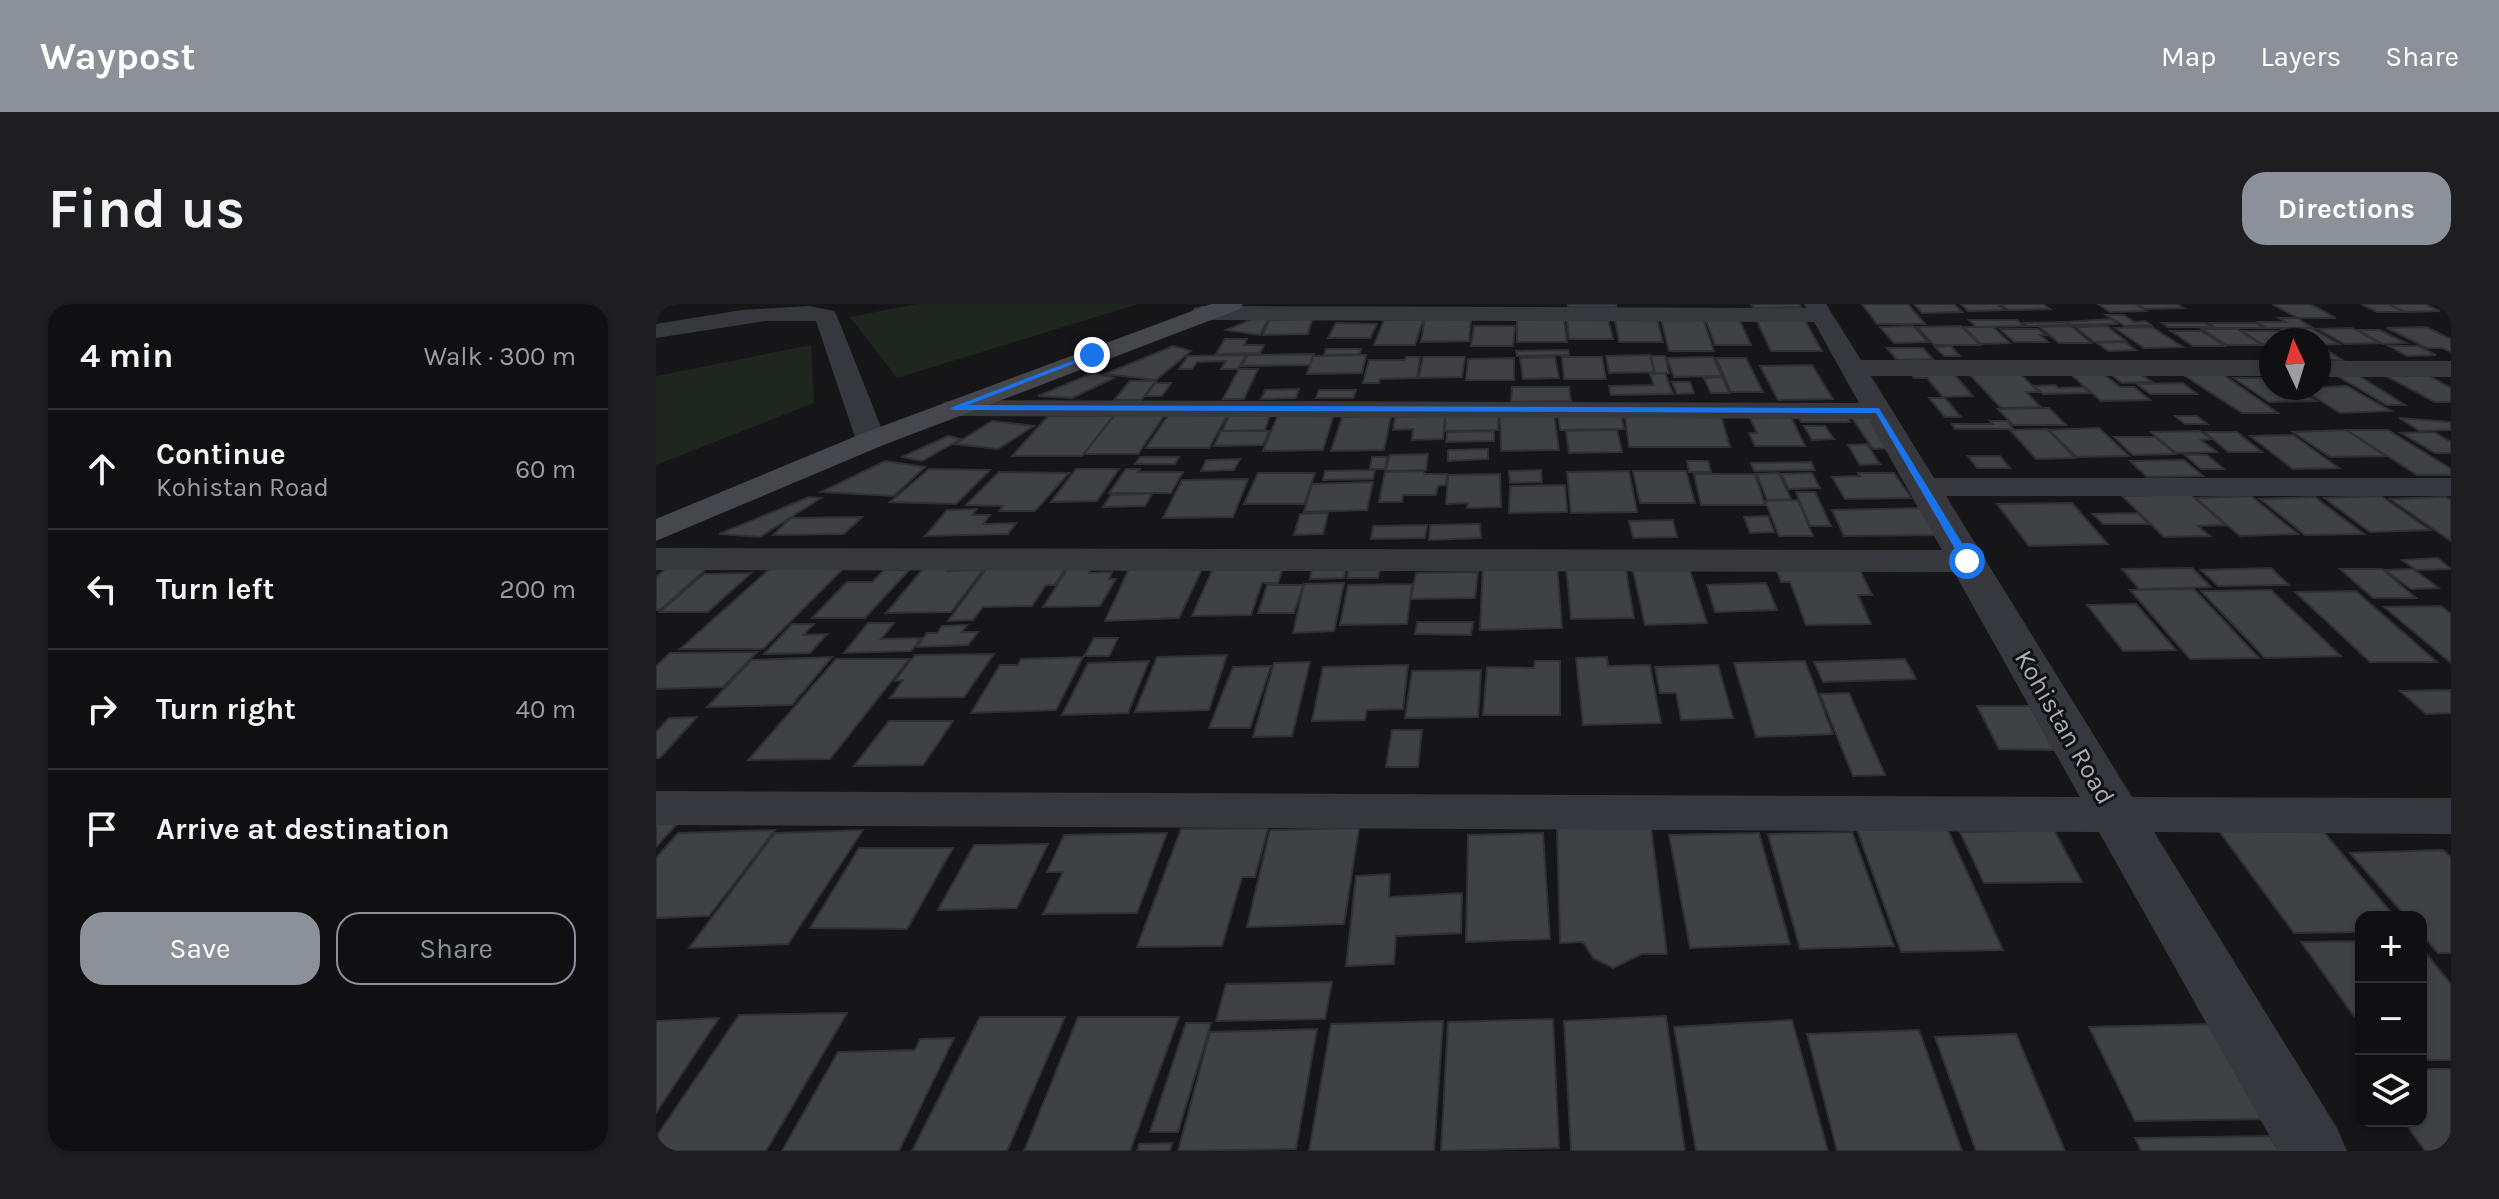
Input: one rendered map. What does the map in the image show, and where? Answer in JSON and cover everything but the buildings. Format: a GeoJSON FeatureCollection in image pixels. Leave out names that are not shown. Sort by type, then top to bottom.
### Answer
{"type":"FeatureCollection","features":[{"type":"Feature","properties":{"kind":"main road"},"geometry":{"type":"LineString","coordinates":[[656,531],[871,440],[1232,304]]}},
{"type":"Feature","properties":{"kind":"street"},"geometry":{"type":"LineString","coordinates":[[1202,313],[1819,310]]}},
{"type":"Feature","properties":{"kind":"street","name":"Kohistan Road"},"geometry":{"type":"LineString","coordinates":[[1819,310],[2314,1151]]}},
{"type":"Feature","properties":{"kind":"street"},"geometry":{"type":"LineString","coordinates":[[656,331],[725,319],[807,313],[826,316],[871,440]]}},
{"type":"Feature","properties":{"kind":"street"},"geometry":{"type":"LineString","coordinates":[[1854,368],[2259,368]]}},
{"type":"Feature","properties":{"kind":"street"},"geometry":{"type":"LineString","coordinates":[[2331,369],[2451,369]]}},
{"type":"Feature","properties":{"kind":"street"},"geometry":{"type":"LineString","coordinates":[[954,408],[1879,411]]}},
{"type":"Feature","properties":{"kind":"street"},"geometry":{"type":"LineString","coordinates":[[1924,487],[2451,487]]}},
{"type":"Feature","properties":{"kind":"street"},"geometry":{"type":"LineString","coordinates":[[656,559],[1967,561]]}},
{"type":"Feature","properties":{"kind":"street"},"geometry":{"type":"LineString","coordinates":[[656,808],[2451,816]]}},
{"type":"Feature","properties":{"kind":"shaded area"},"geometry":{"type":"Polygon","coordinates":[[[916,304],[1138,304],[897,378],[850,317],[916,304]]]}},
{"type":"Feature","properties":{"kind":"shaded area"},"geometry":{"type":"Polygon","coordinates":[[[811,345],[814,403],[656,465],[656,376],[811,345]]]}},
{"type":"Feature","properties":{"kind":"route"},"geometry":{"type":"LineString","coordinates":[[1092,355],[954,408],[1879,411],[1967,561]]}}]}
